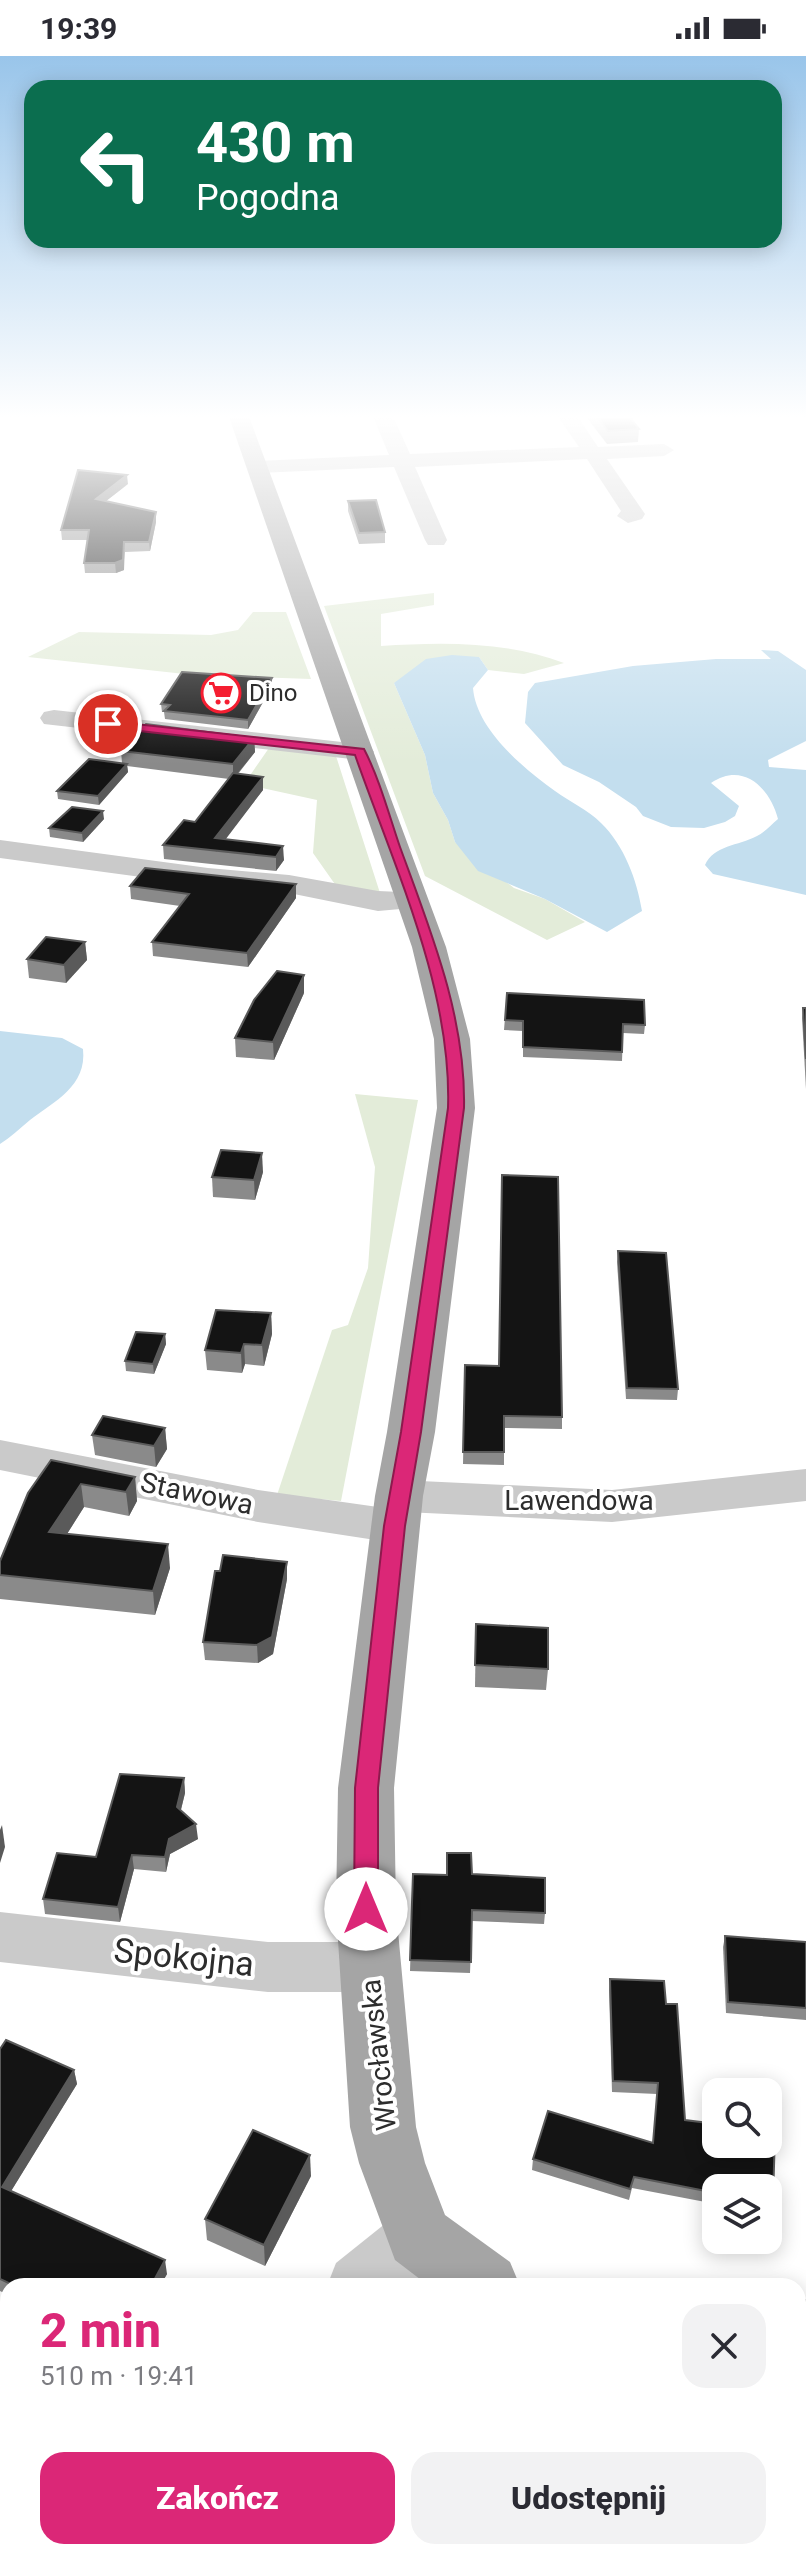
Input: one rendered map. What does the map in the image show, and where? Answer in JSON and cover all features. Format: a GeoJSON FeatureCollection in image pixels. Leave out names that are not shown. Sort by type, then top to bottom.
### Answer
{"type":"FeatureCollection","features":[{"type":"Feature","properties":{"kind":"main road","name":"Wrocławska"},"geometry":{"type":"LineString","coordinates":[[281,531],[412,900],[446,1009],[456,1081],[445,1191],[397,1511],[366,1788],[369,1967],[383,2127],[392,2163],[419,2237]]}},
{"type":"Feature","properties":{"kind":"main road"},"geometry":{"type":"LineString","coordinates":[[419,2237],[474,2278]]}},
{"type":"Feature","properties":{"kind":"street"},"geometry":{"type":"LineString","coordinates":[[432,531],[436,540]]}},
{"type":"Feature","properties":{"kind":"street"},"geometry":{"type":"LineString","coordinates":[[54,718],[360,752]]}},
{"type":"Feature","properties":{"kind":"street"},"geometry":{"type":"LineString","coordinates":[[0,849],[208,877],[289,884],[378,901],[412,900]]}},
{"type":"Feature","properties":{"kind":"street","name":"Stawowa"},"geometry":{"type":"LineString","coordinates":[[0,1455],[258,1506],[397,1511]]}},
{"type":"Feature","properties":{"kind":"street","name":"Lawendowa"},"geometry":{"type":"LineString","coordinates":[[397,1511],[612,1506],[806,1485]]}},
{"type":"Feature","properties":{"kind":"street","name":"Spokojna"},"geometry":{"type":"LineString","coordinates":[[0,1937],[268,1967],[369,1967]]}},
{"type":"Feature","properties":{"kind":"street"},"geometry":{"type":"LineString","coordinates":[[370,2278],[419,2237]]}},
{"type":"Feature","properties":{"kind":"green space"},"geometry":{"type":"Polygon","coordinates":[[[434,593],[434,605],[381,614],[381,646],[497,647],[564,663],[524,674],[488,670],[479,657],[394,683],[425,755],[433,793],[448,820],[455,842],[514,888],[545,899],[585,922],[547,940],[425,876],[324,606],[434,593]]]}},
{"type":"Feature","properties":{"kind":"green space"},"geometry":{"type":"Polygon","coordinates":[[[253,612],[286,612],[311,679],[194,675],[28,657],[79,632],[211,635],[238,630],[253,612]]]}},
{"type":"Feature","properties":{"kind":"green space"},"geometry":{"type":"Polygon","coordinates":[[[269,748],[336,756],[380,893],[339,890],[313,853],[317,800],[244,784],[269,748]]]}},
{"type":"Feature","properties":{"kind":"green space"},"geometry":{"type":"Polygon","coordinates":[[[355,1094],[418,1100],[341,1501],[277,1495],[332,1330],[348,1325],[368,1268],[375,1167],[355,1094]]]}},
{"type":"Feature","properties":{"kind":"water"},"geometry":{"type":"Polygon","coordinates":[[[761,650],[778,651],[806,670],[806,741],[768,760],[769,767],[806,770],[806,895],[713,874],[705,865],[714,853],[757,836],[778,819],[769,797],[754,781],[734,775],[711,783],[739,806],[735,816],[725,822],[704,828],[671,827],[643,816],[636,807],[599,782],[563,765],[525,723],[528,692],[535,683],[633,666],[716,659],[771,659],[761,650]]]}},
{"type":"Feature","properties":{"kind":"water"},"geometry":{"type":"Polygon","coordinates":[[[452,655],[479,657],[488,670],[473,688],[483,718],[503,746],[529,771],[590,814],[609,832],[628,864],[642,911],[607,932],[545,899],[478,871],[455,842],[448,820],[433,793],[425,755],[394,683],[426,659],[452,655]]]}},
{"type":"Feature","properties":{"kind":"water"},"geometry":{"type":"Polygon","coordinates":[[[0,1031],[62,1038],[83,1049],[83,1062],[75,1083],[59,1099],[0,1144],[0,1031]]]}},
{"type":"Feature","properties":{"kind":"building"},"geometry":{"type":"Polygon","coordinates":[[[89,531],[152,531],[149,542],[124,542],[123,560],[84,563],[89,531]]]}},
{"type":"Feature","properties":{"kind":"building"},"geometry":{"type":"Polygon","coordinates":[[[358,531],[385,532],[359,533],[358,531]]]}},
{"type":"Feature","properties":{"kind":"building"},"geometry":{"type":"Polygon","coordinates":[[[182,672],[272,678],[248,720],[164,711],[170,705],[161,704],[182,672]]]}},
{"type":"Feature","properties":{"kind":"building"},"geometry":{"type":"Polygon","coordinates":[[[146,724],[254,738],[233,764],[121,751],[146,724]]]}},
{"type":"Feature","properties":{"kind":"building"},"geometry":{"type":"Polygon","coordinates":[[[89,759],[127,764],[98,796],[57,791],[89,759]]]}},
{"type":"Feature","properties":{"kind":"building"},"geometry":{"type":"Polygon","coordinates":[[[233,773],[263,777],[215,838],[283,846],[276,857],[163,845],[184,820],[195,822],[233,773]]]}},
{"type":"Feature","properties":{"kind":"building"},"geometry":{"type":"Polygon","coordinates":[[[72,807],[103,811],[82,833],[49,828],[72,807]]]}},
{"type":"Feature","properties":{"kind":"building"},"geometry":{"type":"Polygon","coordinates":[[[145,868],[296,884],[247,953],[152,942],[189,894],[130,886],[145,868]]]}},
{"type":"Feature","properties":{"kind":"building"},"geometry":{"type":"Polygon","coordinates":[[[46,937],[85,942],[64,965],[27,959],[46,937]]]}},
{"type":"Feature","properties":{"kind":"building"},"geometry":{"type":"Polygon","coordinates":[[[277,971],[304,975],[273,1042],[235,1038],[254,1000],[277,971]]]}},
{"type":"Feature","properties":{"kind":"building"},"geometry":{"type":"Polygon","coordinates":[[[507,993],[644,1000],[645,1025],[623,1024],[622,1052],[523,1047],[523,1021],[505,1020],[507,993]]]}},
{"type":"Feature","properties":{"kind":"building"},"geometry":{"type":"Polygon","coordinates":[[[803,1008],[806,1008],[806,1059],[803,1008]]]}},
{"type":"Feature","properties":{"kind":"building"},"geometry":{"type":"Polygon","coordinates":[[[221,1150],[262,1153],[254,1180],[212,1177],[221,1150]]]}},
{"type":"Feature","properties":{"kind":"building"},"geometry":{"type":"Polygon","coordinates":[[[502,1175],[558,1177],[562,1417],[504,1416],[504,1452],[463,1452],[465,1365],[499,1366],[502,1175]]]}},
{"type":"Feature","properties":{"kind":"building"},"geometry":{"type":"Polygon","coordinates":[[[618,1251],[666,1253],[678,1389],[627,1388],[618,1251]]]}},
{"type":"Feature","properties":{"kind":"building"},"geometry":{"type":"Polygon","coordinates":[[[216,1310],[271,1313],[262,1345],[244,1344],[241,1353],[205,1350],[216,1310]]]}},
{"type":"Feature","properties":{"kind":"building"},"geometry":{"type":"Polygon","coordinates":[[[136,1332],[165,1334],[153,1364],[125,1361],[136,1332]]]}},
{"type":"Feature","properties":{"kind":"building"},"geometry":{"type":"Polygon","coordinates":[[[103,1416],[165,1428],[154,1446],[92,1435],[103,1416]]]}},
{"type":"Feature","properties":{"kind":"building"},"geometry":{"type":"Polygon","coordinates":[[[51,1460],[135,1477],[126,1492],[81,1484],[49,1532],[168,1544],[153,1591],[0,1575],[0,1561],[28,1493],[51,1460]]]}},
{"type":"Feature","properties":{"kind":"building"},"geometry":{"type":"Polygon","coordinates":[[[223,1555],[287,1562],[272,1637],[257,1645],[203,1642],[215,1571],[220,1571],[223,1555]]]}},
{"type":"Feature","properties":{"kind":"building"},"geometry":{"type":"Polygon","coordinates":[[[476,1624],[548,1628],[548,1669],[475,1665],[476,1624]]]}},
{"type":"Feature","properties":{"kind":"building"},"geometry":{"type":"Polygon","coordinates":[[[120,1774],[184,1778],[177,1807],[196,1824],[169,1839],[165,1857],[132,1855],[118,1907],[43,1899],[57,1853],[96,1857],[120,1774]]]}},
{"type":"Feature","properties":{"kind":"building"},"geometry":{"type":"Polygon","coordinates":[[[447,1853],[471,1853],[472,1874],[545,1878],[545,1913],[472,1910],[471,1962],[410,1960],[413,1874],[447,1875],[447,1853]]]}},
{"type":"Feature","properties":{"kind":"building"},"geometry":{"type":"Polygon","coordinates":[[[725,1936],[806,1942],[806,2008],[728,2002],[725,1936]]]}},
{"type":"Feature","properties":{"kind":"building"},"geometry":{"type":"Polygon","coordinates":[[[610,1979],[664,1981],[666,2004],[677,2004],[685,2120],[702,2122],[702,2158],[774,2158],[774,2174],[702,2174],[702,2190],[634,2177],[630,2189],[533,2159],[548,2111],[653,2143],[658,2083],[613,2081],[610,1979]]]}},
{"type":"Feature","properties":{"kind":"building"},"geometry":{"type":"Polygon","coordinates":[[[6,2040],[74,2070],[2,2187],[165,2260],[155,2278],[0,2278],[0,2049],[6,2040]]]}},
{"type":"Feature","properties":{"kind":"building"},"geometry":{"type":"Polygon","coordinates":[[[253,2130],[310,2155],[264,2245],[205,2219],[253,2130]]]}},
{"type":"Feature","properties":{"kind":"place","name":"Dino"},"geometry":{"type":"Point","coordinates":[221,693]}},
{"type":"Feature","properties":{"kind":"route"},"geometry":{"type":"LineString","coordinates":[[108,724],[360,752],[429,947],[446,1009],[452,1039],[456,1108],[395,1526],[366,1788],[366,1909]]}}]}
